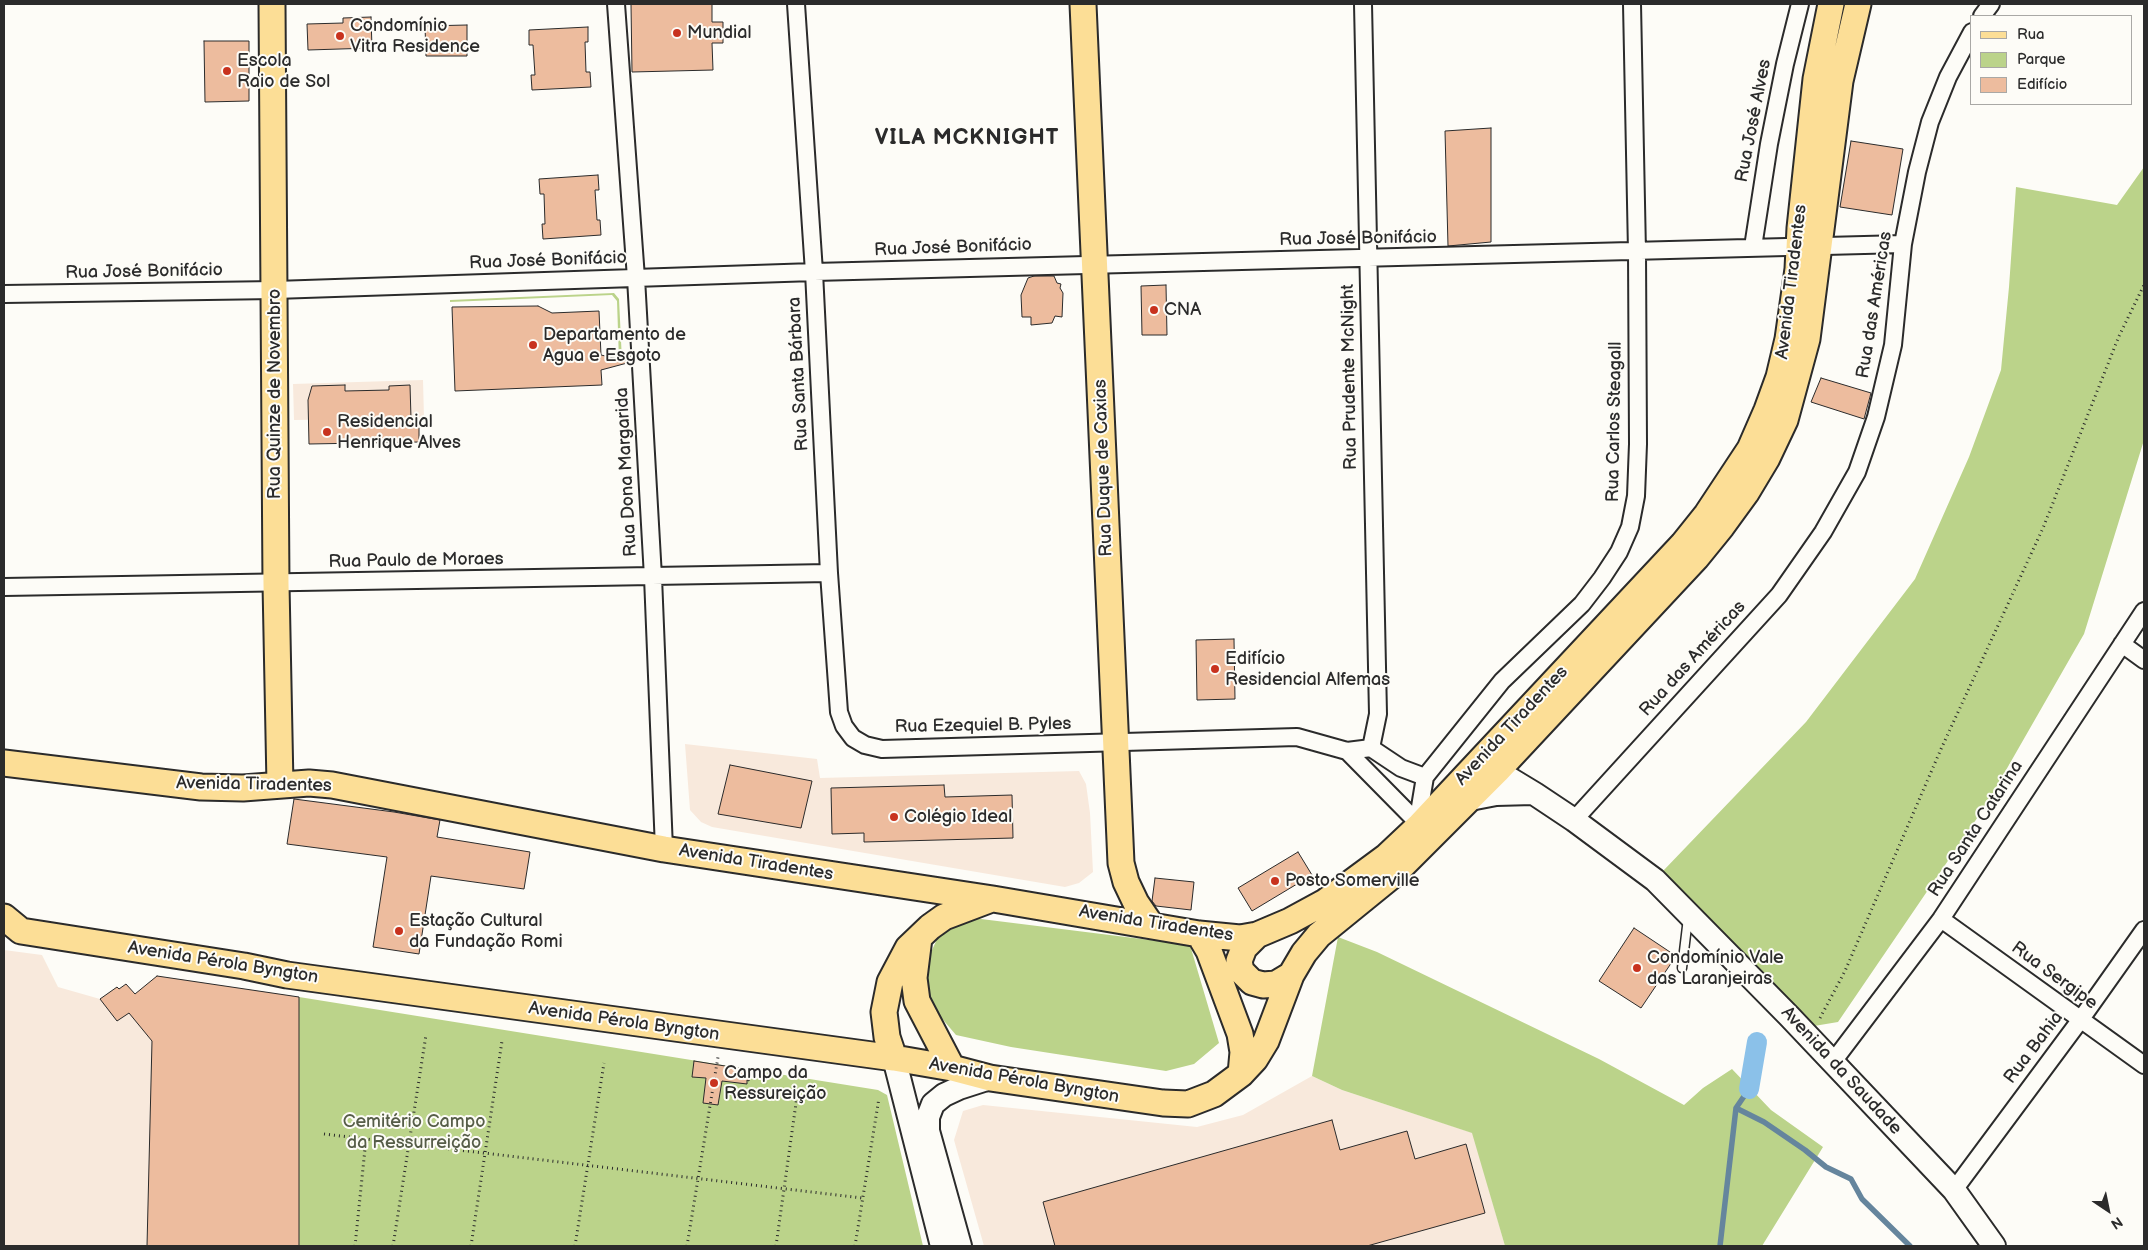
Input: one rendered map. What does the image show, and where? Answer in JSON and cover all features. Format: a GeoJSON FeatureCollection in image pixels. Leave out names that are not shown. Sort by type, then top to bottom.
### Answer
{"type":"FeatureCollection","features":[{"type":"Feature","properties":{"kind":"main road","name":"Rua Quinze de Novembro"},"geometry":{"type":"LineString","coordinates":[[272,4],[276,584],[280,785]]}},
{"type":"Feature","properties":{"kind":"main road","name":"Rua Duque de Caxias"},"geometry":{"type":"LineString","coordinates":[[1083,4],[1121,863],[1133,896],[1150,925]]}},
{"type":"Feature","properties":{"kind":"main road","name":"Avenida Tiradentes"},"geometry":{"type":"LineString","coordinates":[[1241,1074],[1266,1042],[1291,975],[1304,953],[1319,935],[1394,874],[1470,799],[1696,558],[1746,493],[1767,458],[1781,427],[1797,382],[1808,339],[1809,246],[1816,79],[1831,4]]}},
{"type":"Feature","properties":{"kind":"main road","name":"Avenida Tiradentes"},"geometry":{"type":"LineString","coordinates":[[4,763],[201,787],[243,788],[309,783],[332,785],[664,849],[993,898],[1200,934],[1240,938],[1257,935],[1290,921],[1325,902],[1386,857],[1420,825],[1683,544],[1707,514],[1736,472],[1754,441],[1779,377],[1809,246],[1840,82],[1858,4]]}},
{"type":"Feature","properties":{"kind":"main road"},"geometry":{"type":"LineString","coordinates":[[1467,774],[1487,770],[1496,771]]}},
{"type":"Feature","properties":{"kind":"main road"},"geometry":{"type":"LineString","coordinates":[[894,1058],[887,1037],[884,1012],[890,982],[908,948],[944,917],[993,898]]}},
{"type":"Feature","properties":{"kind":"main road","name":"Avenida Pérola Byngton"},"geometry":{"type":"LineString","coordinates":[[9,926],[287,975],[894,1058],[952,1068],[990,1078],[1163,1103],[1188,1104],[1214,1094],[1241,1074]]}},
{"type":"Feature","properties":{"kind":"main road"},"geometry":{"type":"LineString","coordinates":[[1200,934],[1209,952],[1240,1034],[1243,1052],[1241,1074]]}},
{"type":"Feature","properties":{"kind":"main road"},"geometry":{"type":"LineString","coordinates":[[1257,935],[1244,948],[1239,961],[1244,975],[1252,982],[1263,985],[1276,984],[1291,975]]}},
{"type":"Feature","properties":{"kind":"main road"},"geometry":{"type":"LineString","coordinates":[[920,936],[914,978],[917,1001],[952,1068]]}},
{"type":"Feature","properties":{"kind":"street","name":"Rua Dona Margarida"},"geometry":{"type":"LineString","coordinates":[[616,4],[636,278],[653,577],[664,849]]}},
{"type":"Feature","properties":{"kind":"street","name":"Rua Santa Bárbara"},"geometry":{"type":"LineString","coordinates":[[796,4],[814,272],[829,574],[840,712],[844,726],[853,738]]}},
{"type":"Feature","properties":{"kind":"street","name":"Rua Prudente McNight"},"geometry":{"type":"LineString","coordinates":[[1363,4],[1378,714],[1371,748]]}},
{"type":"Feature","properties":{"kind":"street","name":"Rua Carlos Steagall"},"geometry":{"type":"LineString","coordinates":[[1420,825],[1420,807],[1425,777],[1502,682],[1582,604],[1619,552],[1630,527],[1636,496],[1637,461],[1637,252],[1632,4]]}},
{"type":"Feature","properties":{"kind":"street","name":"Rua José Alves"},"geometry":{"type":"LineString","coordinates":[[1753,247],[1769,144],[1785,64],[1800,4]]}},
{"type":"Feature","properties":{"kind":"street"},"geometry":{"type":"LineString","coordinates":[[1983,15],[1991,4]]}},
{"type":"Feature","properties":{"kind":"street","name":"Rua das Américas"},"geometry":{"type":"LineString","coordinates":[[1574,820],[1778,595],[1823,532],[1857,472],[1876,417],[1893,345],[1903,244],[1917,172],[1930,122],[1948,77],[1970,36]]}},
{"type":"Feature","properties":{"kind":"street","name":"Rua José Bonifácio"},"geometry":{"type":"LineString","coordinates":[[4,294],[275,290],[1095,264],[1367,259],[1903,244]]}},
{"type":"Feature","properties":{"kind":"street","name":"Rua Paulo de Moraes"},"geometry":{"type":"LineString","coordinates":[[4,587],[829,574]]}},
{"type":"Feature","properties":{"kind":"street","name":"Rua Santa Catarina"},"geometry":{"type":"LineString","coordinates":[[1832,1063],[1941,919],[2144,611]]}},
{"type":"Feature","properties":{"kind":"street"},"geometry":{"type":"LineString","coordinates":[[2122,644],[2144,660]]}},
{"type":"Feature","properties":{"kind":"street","name":"Rua Ezequiel B. Pyles"},"geometry":{"type":"LineString","coordinates":[[853,738],[865,746],[882,749],[1297,736],[1347,752]]}},
{"type":"Feature","properties":{"kind":"street"},"geometry":{"type":"LineString","coordinates":[[1347,752],[1371,748],[1401,768],[1425,777]]}},
{"type":"Feature","properties":{"kind":"street"},"geometry":{"type":"LineString","coordinates":[[1347,752],[1420,825]]}},
{"type":"Feature","properties":{"kind":"street","name":"Avenida da Saudade"},"geometry":{"type":"LineString","coordinates":[[1496,771],[1574,820],[1655,880],[1809,1037],[1954,1190],[1994,1246]]}},
{"type":"Feature","properties":{"kind":"street"},"geometry":{"type":"LineString","coordinates":[[1470,799],[1496,794],[1535,794]]}},
{"type":"Feature","properties":{"kind":"street","name":"Rua Sergipe"},"geometry":{"type":"LineString","coordinates":[[1941,919],[2144,1065]]}},
{"type":"Feature","properties":{"kind":"street","name":"Rua Bahia"},"geometry":{"type":"LineString","coordinates":[[1954,1190],[2081,1019],[2144,930]]}},
{"type":"Feature","properties":{"kind":"street"},"geometry":{"type":"LineString","coordinates":[[894,1058],[942,1246]]}},
{"type":"Feature","properties":{"kind":"street"},"geometry":{"type":"LineString","coordinates":[[960,1246],[928,1131],[928,1117],[933,1104],[944,1095],[990,1078]]}},
{"type":"Feature","properties":{"kind":"lane"},"geometry":{"type":"LineString","coordinates":[[1682,968],[1689,914]]}},
{"type":"Feature","properties":{"kind":"path"},"geometry":{"type":"LineString","coordinates":[[1809,1037],[1845,971],[1941,749],[2043,528],[2119,336],[2144,285]]}},
{"type":"Feature","properties":{"kind":"path"},"geometry":{"type":"LineString","coordinates":[[393,1246],[426,1034]]}},
{"type":"Feature","properties":{"kind":"path"},"geometry":{"type":"LineString","coordinates":[[471,1246],[502,1041]]}},
{"type":"Feature","properties":{"kind":"path"},"geometry":{"type":"LineString","coordinates":[[687,1246],[718,1057]]}},
{"type":"Feature","properties":{"kind":"path"},"geometry":{"type":"LineString","coordinates":[[576,1246],[604,1063]]}},
{"type":"Feature","properties":{"kind":"path"},"geometry":{"type":"LineString","coordinates":[[776,1246],[798,1089]]}},
{"type":"Feature","properties":{"kind":"path"},"geometry":{"type":"LineString","coordinates":[[855,1246],[879,1098]]}},
{"type":"Feature","properties":{"kind":"path"},"geometry":{"type":"LineString","coordinates":[[324,1134],[862,1198]]}},
{"type":"Feature","properties":{"kind":"path"},"geometry":{"type":"LineString","coordinates":[[355,1246],[366,1139]]}},
{"type":"Feature","properties":{"kind":"shaded area"},"geometry":{"type":"Polygon","coordinates":[[[423,380],[424,418],[294,420],[293,384],[423,380]]]}},
{"type":"Feature","properties":{"kind":"shaded area","name":"Colégio Ideal"},"geometry":{"type":"Polygon","coordinates":[[[685,744],[817,759],[820,778],[1079,771],[1086,784],[1090,813],[1093,872],[1079,883],[1065,887],[712,827],[701,822],[690,810],[685,744]]]}},
{"type":"Feature","properties":{"kind":"shaded area"},"geometry":{"type":"Polygon","coordinates":[[[4,950],[42,955],[58,987],[100,999],[117,987],[135,994],[157,976],[299,997],[299,1246],[4,1246],[4,950]]]}},
{"type":"Feature","properties":{"kind":"shaded area"},"geometry":{"type":"Polygon","coordinates":[[[1312,1076],[1342,1090],[1473,1133],[1505,1246],[984,1246],[954,1140],[963,1111],[983,1105],[1197,1127],[1243,1115],[1312,1076]]]}},
{"type":"Feature","properties":{"kind":"green space"},"geometry":{"type":"Polygon","coordinates":[[[2144,167],[2144,440],[2084,634],[1986,805],[1838,1022],[1814,1026],[1663,871],[1806,722],[1915,579],[1969,457],[2001,370],[2016,187],[2117,205],[2144,167]]]}},
{"type":"Feature","properties":{"kind":"green space"},"geometry":{"type":"Polygon","coordinates":[[[614,293],[619,299],[622,361],[619,361],[617,301],[612,295],[450,302],[450,300],[614,293]]]}},
{"type":"Feature","properties":{"kind":"green space"},"geometry":{"type":"Polygon","coordinates":[[[957,916],[1190,945],[1219,1043],[1194,1064],[1166,1071],[1011,1047],[956,1035],[933,1008],[922,972],[938,937],[957,916]]]}},
{"type":"Feature","properties":{"kind":"green space"},"geometry":{"type":"Polygon","coordinates":[[[1338,937],[1377,952],[1599,1059],[1684,1105],[1703,1088],[1732,1069],[1771,1110],[1823,1147],[1762,1246],[1505,1246],[1472,1133],[1342,1090],[1312,1076],[1338,937]]]}},
{"type":"Feature","properties":{"kind":"green space","name":"Cemitério Campo da Ressurreição"},"geometry":{"type":"Polygon","coordinates":[[[299,997],[878,1090],[887,1095],[923,1246],[299,1246],[299,997]]]}},
{"type":"Feature","properties":{"kind":"building","name":"Mundial"},"geometry":{"type":"Polygon","coordinates":[[[631,4],[712,4],[712,22],[723,22],[723,43],[712,43],[713,70],[632,72],[631,4]]]}},
{"type":"Feature","properties":{"kind":"building","name":"Condomínio Vitra Residence"},"geometry":{"type":"Polygon","coordinates":[[[371,17],[372,48],[308,50],[307,24],[343,23],[343,18],[371,17]]]}},
{"type":"Feature","properties":{"kind":"building"},"geometry":{"type":"Polygon","coordinates":[[[467,25],[467,56],[426,56],[425,26],[467,25]]]}},
{"type":"Feature","properties":{"kind":"building"},"geometry":{"type":"Polygon","coordinates":[[[588,27],[588,42],[585,42],[586,72],[590,72],[591,87],[532,90],[531,75],[535,75],[533,45],[529,45],[529,30],[588,27]]]}},
{"type":"Feature","properties":{"kind":"building","name":"Escola Raio de Sol"},"geometry":{"type":"Polygon","coordinates":[[[204,41],[249,41],[249,101],[205,102],[204,41]]]}},
{"type":"Feature","properties":{"kind":"building"},"geometry":{"type":"Polygon","coordinates":[[[1491,128],[1491,242],[1448,246],[1445,131],[1491,128]]]}},
{"type":"Feature","properties":{"kind":"building"},"geometry":{"type":"Polygon","coordinates":[[[1851,141],[1903,149],[1892,215],[1840,207],[1851,141]]]}},
{"type":"Feature","properties":{"kind":"building"},"geometry":{"type":"Polygon","coordinates":[[[598,175],[599,190],[595,190],[597,220],[600,220],[601,235],[543,239],[542,224],[545,224],[544,194],[540,194],[539,179],[598,175]]]}},
{"type":"Feature","properties":{"kind":"building"},"geometry":{"type":"Polygon","coordinates":[[[1034,276],[1054,276],[1057,283],[1061,284],[1060,288],[1063,293],[1062,317],[1055,316],[1052,323],[1031,325],[1031,317],[1022,317],[1021,295],[1028,278],[1034,276]]]}},
{"type":"Feature","properties":{"kind":"building","name":"CNA"},"geometry":{"type":"Polygon","coordinates":[[[1166,285],[1167,335],[1142,335],[1141,286],[1166,285]]]}},
{"type":"Feature","properties":{"kind":"building"},"geometry":{"type":"Polygon","coordinates":[[[538,306],[552,313],[599,311],[601,355],[631,362],[601,370],[602,385],[455,391],[452,307],[538,306]]]}},
{"type":"Feature","properties":{"kind":"building"},"geometry":{"type":"Polygon","coordinates":[[[1821,378],[1871,393],[1864,419],[1811,402],[1821,378]]]}},
{"type":"Feature","properties":{"kind":"building"},"geometry":{"type":"Polygon","coordinates":[[[345,385],[345,391],[389,390],[389,386],[410,385],[411,418],[419,418],[419,442],[309,444],[308,400],[312,386],[345,385]]]}},
{"type":"Feature","properties":{"kind":"building","name":"Edifício Residencial Alfemas"},"geometry":{"type":"Polygon","coordinates":[[[1234,639],[1235,699],[1197,700],[1196,640],[1234,639]]]}},
{"type":"Feature","properties":{"kind":"building"},"geometry":{"type":"Polygon","coordinates":[[[730,765],[812,781],[801,828],[718,814],[730,765]]]}},
{"type":"Feature","properties":{"kind":"building"},"geometry":{"type":"Polygon","coordinates":[[[944,785],[945,797],[1012,795],[1013,838],[864,842],[864,833],[832,834],[831,788],[944,785]]]}},
{"type":"Feature","properties":{"kind":"building"},"geometry":{"type":"Polygon","coordinates":[[[294,799],[440,820],[437,837],[530,852],[524,889],[431,876],[419,954],[373,947],[387,857],[287,844],[294,799]]]}},
{"type":"Feature","properties":{"kind":"building","name":"Posto Somerville"},"geometry":{"type":"Polygon","coordinates":[[[1298,852],[1312,875],[1252,911],[1238,888],[1298,852]]]}},
{"type":"Feature","properties":{"kind":"building"},"geometry":{"type":"Polygon","coordinates":[[[1155,878],[1194,882],[1191,910],[1156,906],[1152,901],[1155,878]]]}},
{"type":"Feature","properties":{"kind":"building","name":"Condomínio Vale das Laranjeiras"},"geometry":{"type":"Polygon","coordinates":[[[1634,928],[1676,956],[1641,1008],[1599,981],[1634,928]]]}},
{"type":"Feature","properties":{"kind":"building"},"geometry":{"type":"Polygon","coordinates":[[[157,976],[299,997],[299,1246],[147,1246],[152,1041],[129,1013],[117,1021],[100,999],[117,987],[119,989],[126,984],[135,994],[157,976]]]}},
{"type":"Feature","properties":{"kind":"building","name":"Campo da Ressureição"},"geometry":{"type":"Polygon","coordinates":[[[694,1061],[750,1070],[749,1081],[747,1080],[747,1084],[722,1081],[718,1105],[703,1103],[706,1078],[692,1077],[694,1061]]]}},
{"type":"Feature","properties":{"kind":"building"},"geometry":{"type":"Polygon","coordinates":[[[1332,1120],[1340,1150],[1407,1131],[1415,1159],[1466,1144],[1485,1213],[1367,1246],[1055,1246],[1043,1202],[1332,1120]]]}},
{"type":"Feature","properties":{"kind":"waterway"},"geometry":{"type":"LineString","coordinates":[[1720,1246],[1736,1108],[1749,1089],[1757,1042]]}},
{"type":"Feature","properties":{"kind":"waterway"},"geometry":{"type":"LineString","coordinates":[[1749,1089],[1757,1042]]}},
{"type":"Feature","properties":{"kind":"waterway"},"geometry":{"type":"LineString","coordinates":[[1736,1108],[1764,1122],[1826,1167],[1851,1179],[1862,1199],[1910,1246]]}},
{"type":"Feature","properties":{"kind":"place","name":"Mundial"},"geometry":{"type":"Point","coordinates":[677,33]}},
{"type":"Feature","properties":{"kind":"place","name":"Condomínio Vitra Residence"},"geometry":{"type":"Point","coordinates":[340,36]}},
{"type":"Feature","properties":{"kind":"place","name":"Escola Raio de Sol"},"geometry":{"type":"Point","coordinates":[227,71]}},
{"type":"Feature","properties":{"kind":"place","name":"CNA"},"geometry":{"type":"Point","coordinates":[1154,310]}},
{"type":"Feature","properties":{"kind":"place","name":"Departamento de Agua e Esgoto"},"geometry":{"type":"Point","coordinates":[533,345]}},
{"type":"Feature","properties":{"kind":"place","name":"Residencial Henrique Alves"},"geometry":{"type":"Point","coordinates":[327,432]}},
{"type":"Feature","properties":{"kind":"place","name":"Edifício Residencial Alfemas"},"geometry":{"type":"Point","coordinates":[1215,669]}},
{"type":"Feature","properties":{"kind":"place","name":"Colégio Ideal"},"geometry":{"type":"Point","coordinates":[894,817]}},
{"type":"Feature","properties":{"kind":"place","name":"Posto Somerville"},"geometry":{"type":"Point","coordinates":[1275,881]}},
{"type":"Feature","properties":{"kind":"place","name":"Estação Cultural da Fundação Romi"},"geometry":{"type":"Point","coordinates":[399,931]}},
{"type":"Feature","properties":{"kind":"place","name":"Condomínio Vale das Laranjeiras"},"geometry":{"type":"Point","coordinates":[1637,968]}},
{"type":"Feature","properties":{"kind":"place","name":"Campo da Ressureição"},"geometry":{"type":"Point","coordinates":[714,1083]}},
{"type":"Feature","properties":{"kind":"district","name":"VILA MCKNIGHT"},"geometry":{"type":"Point","coordinates":[967,138]}}]}
